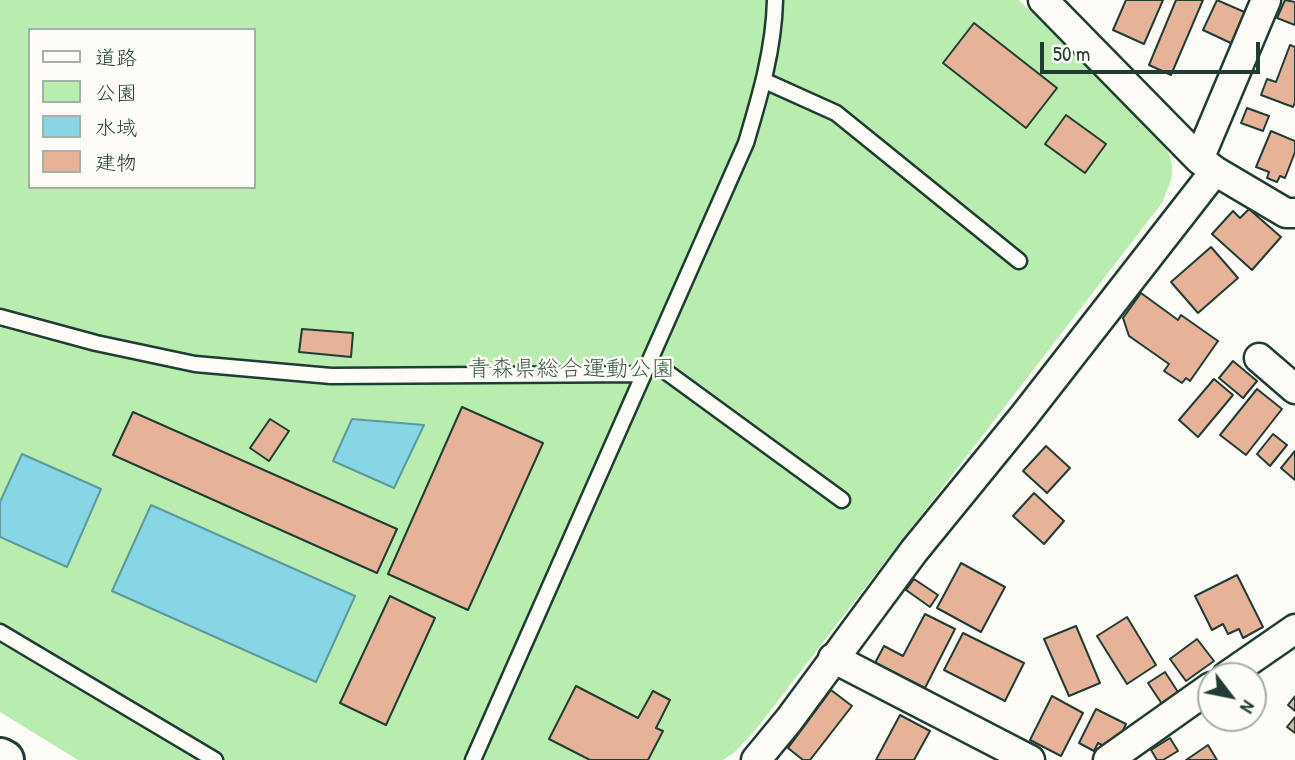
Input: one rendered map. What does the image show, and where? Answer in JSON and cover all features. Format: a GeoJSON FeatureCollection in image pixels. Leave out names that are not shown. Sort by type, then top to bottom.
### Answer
{"type":"FeatureCollection","features":[{"type":"Feature","properties":{"kind":"street"},"geometry":{"type":"LineString","coordinates":[[1043,0],[1207,165],[1286,213],[1295,213]]}},
{"type":"Feature","properties":{"kind":"street"},"geometry":{"type":"LineString","coordinates":[[756,760],[789,720],[914,551],[1032,405],[1207,165],[1266,0]]}},
{"type":"Feature","properties":{"kind":"street"},"geometry":{"type":"LineString","coordinates":[[1259,358],[1295,390]]}},
{"type":"Feature","properties":{"kind":"street"},"geometry":{"type":"LineString","coordinates":[[1247,662],[1295,629]]}},
{"type":"Feature","properties":{"kind":"street"},"geometry":{"type":"LineString","coordinates":[[833,658],[1030,760]]}},
{"type":"Feature","properties":{"kind":"street"},"geometry":{"type":"LineString","coordinates":[[1108,760],[1197,697]]}},
{"type":"Feature","properties":{"kind":"lane"},"geometry":{"type":"LineString","coordinates":[[472,760],[746,143],[765,81],[775,20],[775,0]]}},
{"type":"Feature","properties":{"kind":"lane"},"geometry":{"type":"LineString","coordinates":[[765,81],[836,113],[1018,261]]}},
{"type":"Feature","properties":{"kind":"lane"},"geometry":{"type":"LineString","coordinates":[[0,317],[195,365],[331,376],[644,374]]}},
{"type":"Feature","properties":{"kind":"lane"},"geometry":{"type":"LineString","coordinates":[[650,360],[842,500]]}},
{"type":"Feature","properties":{"kind":"lane"},"geometry":{"type":"LineString","coordinates":[[0,632],[215,760]]}},
{"type":"Feature","properties":{"kind":"green space","name":"青森県総合運動公園"},"geometry":{"type":"Polygon","coordinates":[[[0,0],[1019,0],[1162,139],[1170,157],[1172,171],[1162,203],[756,729],[735,752],[723,760],[78,760],[0,712],[0,0]]]}},
{"type":"Feature","properties":{"kind":"water"},"geometry":{"type":"Polygon","coordinates":[[[352,419],[424,425],[394,488],[333,461],[352,419]]]}},
{"type":"Feature","properties":{"kind":"water"},"geometry":{"type":"Polygon","coordinates":[[[22,454],[101,489],[67,567],[0,537],[0,502],[22,454]]]}},
{"type":"Feature","properties":{"kind":"water"},"geometry":{"type":"Polygon","coordinates":[[[151,505],[355,596],[316,682],[112,591],[151,505]]]}},
{"type":"Feature","properties":{"kind":"building"},"geometry":{"type":"Polygon","coordinates":[[[1126,0],[1163,0],[1144,44],[1113,30],[1126,0]]]}},
{"type":"Feature","properties":{"kind":"building"},"geometry":{"type":"Polygon","coordinates":[[[1176,0],[1203,0],[1171,75],[1149,65],[1176,0]]]}},
{"type":"Feature","properties":{"kind":"building"},"geometry":{"type":"Polygon","coordinates":[[[1217,0],[1249,14],[1235,45],[1203,30],[1217,0]]]}},
{"type":"Feature","properties":{"kind":"building"},"geometry":{"type":"Polygon","coordinates":[[[1285,0],[1295,2],[1295,25],[1277,18],[1285,0]]]}},
{"type":"Feature","properties":{"kind":"building"},"geometry":{"type":"Polygon","coordinates":[[[974,23],[1057,88],[1026,128],[943,63],[974,23]]]}},
{"type":"Feature","properties":{"kind":"building"},"geometry":{"type":"Polygon","coordinates":[[[1290,45],[1295,47],[1293,107],[1261,95],[1267,79],[1276,82],[1290,45]]]}},
{"type":"Feature","properties":{"kind":"building"},"geometry":{"type":"Polygon","coordinates":[[[1247,108],[1269,116],[1263,131],[1241,123],[1247,108]]]}},
{"type":"Feature","properties":{"kind":"building"},"geometry":{"type":"Polygon","coordinates":[[[1066,115],[1106,144],[1085,173],[1045,144],[1066,115]]]}},
{"type":"Feature","properties":{"kind":"building"},"geometry":{"type":"Polygon","coordinates":[[[1271,131],[1295,141],[1295,152],[1285,178],[1280,176],[1277,182],[1267,178],[1269,172],[1256,167],[1271,131]]]}},
{"type":"Feature","properties":{"kind":"building"},"geometry":{"type":"Polygon","coordinates":[[[1249,209],[1281,237],[1252,270],[1212,234],[1233,211],[1240,218],[1249,209]]]}},
{"type":"Feature","properties":{"kind":"building"},"geometry":{"type":"Polygon","coordinates":[[[1211,247],[1238,278],[1198,313],[1171,282],[1211,247]]]}},
{"type":"Feature","properties":{"kind":"building"},"geometry":{"type":"Polygon","coordinates":[[[1141,293],[1178,320],[1181,315],[1218,341],[1190,381],[1186,378],[1182,383],[1164,371],[1169,364],[1129,336],[1123,318],[1141,293]]]}},
{"type":"Feature","properties":{"kind":"building"},"geometry":{"type":"Polygon","coordinates":[[[302,329],[353,333],[351,357],[299,352],[302,329]]]}},
{"type":"Feature","properties":{"kind":"building"},"geometry":{"type":"Polygon","coordinates":[[[1233,361],[1257,381],[1243,398],[1219,378],[1233,361]]]}},
{"type":"Feature","properties":{"kind":"building"},"geometry":{"type":"Polygon","coordinates":[[[1214,379],[1233,395],[1198,437],[1179,420],[1214,379]]]}},
{"type":"Feature","properties":{"kind":"building"},"geometry":{"type":"Polygon","coordinates":[[[1257,389],[1282,409],[1246,455],[1220,435],[1257,389]]]}},
{"type":"Feature","properties":{"kind":"building"},"geometry":{"type":"Polygon","coordinates":[[[462,407],[543,443],[468,610],[388,574],[462,407]]]}},
{"type":"Feature","properties":{"kind":"building"},"geometry":{"type":"Polygon","coordinates":[[[133,412],[397,529],[377,573],[113,455],[133,412]]]}},
{"type":"Feature","properties":{"kind":"building"},"geometry":{"type":"Polygon","coordinates":[[[270,419],[289,431],[269,461],[250,448],[270,419]]]}},
{"type":"Feature","properties":{"kind":"building"},"geometry":{"type":"Polygon","coordinates":[[[1273,434],[1287,445],[1270,466],[1257,454],[1273,434]]]}},
{"type":"Feature","properties":{"kind":"building"},"geometry":{"type":"Polygon","coordinates":[[[1046,446],[1070,468],[1047,493],[1023,471],[1046,446]]]}},
{"type":"Feature","properties":{"kind":"building"},"geometry":{"type":"Polygon","coordinates":[[[1295,451],[1295,480],[1281,468],[1295,451]]]}},
{"type":"Feature","properties":{"kind":"building"},"geometry":{"type":"Polygon","coordinates":[[[1034,493],[1064,521],[1044,544],[1013,516],[1034,493]]]}},
{"type":"Feature","properties":{"kind":"building"},"geometry":{"type":"Polygon","coordinates":[[[961,563],[1005,587],[981,632],[937,608],[961,563]]]}},
{"type":"Feature","properties":{"kind":"building"},"geometry":{"type":"Polygon","coordinates":[[[1237,575],[1263,627],[1243,638],[1239,629],[1228,634],[1223,624],[1212,630],[1195,596],[1237,575]]]}},
{"type":"Feature","properties":{"kind":"building"},"geometry":{"type":"Polygon","coordinates":[[[914,579],[938,595],[930,607],[906,590],[914,579]]]}},
{"type":"Feature","properties":{"kind":"building"},"geometry":{"type":"Polygon","coordinates":[[[390,596],[435,618],[386,725],[340,703],[390,596]]]}},
{"type":"Feature","properties":{"kind":"building"},"geometry":{"type":"Polygon","coordinates":[[[925,614],[955,629],[925,688],[875,663],[884,646],[903,656],[925,614]]]}},
{"type":"Feature","properties":{"kind":"building"},"geometry":{"type":"Polygon","coordinates":[[[1127,617],[1156,665],[1127,684],[1097,636],[1127,617]]]}},
{"type":"Feature","properties":{"kind":"building"},"geometry":{"type":"Polygon","coordinates":[[[1076,626],[1100,683],[1069,696],[1044,639],[1076,626]]]}},
{"type":"Feature","properties":{"kind":"building"},"geometry":{"type":"Polygon","coordinates":[[[963,633],[1024,663],[1005,701],[944,670],[963,633]]]}},
{"type":"Feature","properties":{"kind":"building"},"geometry":{"type":"Polygon","coordinates":[[[1197,639],[1214,661],[1197,662],[1197,673],[1186,681],[1170,659],[1197,639]]]}},
{"type":"Feature","properties":{"kind":"building"},"geometry":{"type":"Polygon","coordinates":[[[1165,672],[1178,692],[1162,704],[1148,683],[1165,672]]]}},
{"type":"Feature","properties":{"kind":"building"},"geometry":{"type":"Polygon","coordinates":[[[576,686],[638,718],[653,691],[670,700],[656,728],[663,731],[648,760],[590,760],[549,739],[576,686]]]}},
{"type":"Feature","properties":{"kind":"building"},"geometry":{"type":"Polygon","coordinates":[[[831,690],[852,706],[810,760],[803,760],[788,748],[831,690]]]}},
{"type":"Feature","properties":{"kind":"building"},"geometry":{"type":"Polygon","coordinates":[[[1052,696],[1083,713],[1061,756],[1030,740],[1052,696]]]}},
{"type":"Feature","properties":{"kind":"building"},"geometry":{"type":"Polygon","coordinates":[[[1295,696],[1295,711],[1288,705],[1295,696]]]}},
{"type":"Feature","properties":{"kind":"building"},"geometry":{"type":"Polygon","coordinates":[[[1096,709],[1126,724],[1113,751],[1098,743],[1094,751],[1079,743],[1096,709]]]}},
{"type":"Feature","properties":{"kind":"building"},"geometry":{"type":"Polygon","coordinates":[[[900,715],[930,731],[914,760],[876,760],[900,715]]]}},
{"type":"Feature","properties":{"kind":"building"},"geometry":{"type":"Polygon","coordinates":[[[1295,717],[1295,733],[1287,727],[1295,717]]]}},
{"type":"Feature","properties":{"kind":"building"},"geometry":{"type":"Polygon","coordinates":[[[1170,738],[1178,751],[1163,760],[1157,760],[1151,750],[1170,738]]]}},
{"type":"Feature","properties":{"kind":"building"},"geometry":{"type":"Polygon","coordinates":[[[1208,745],[1217,760],[1186,760],[1208,745]]]}}]}
